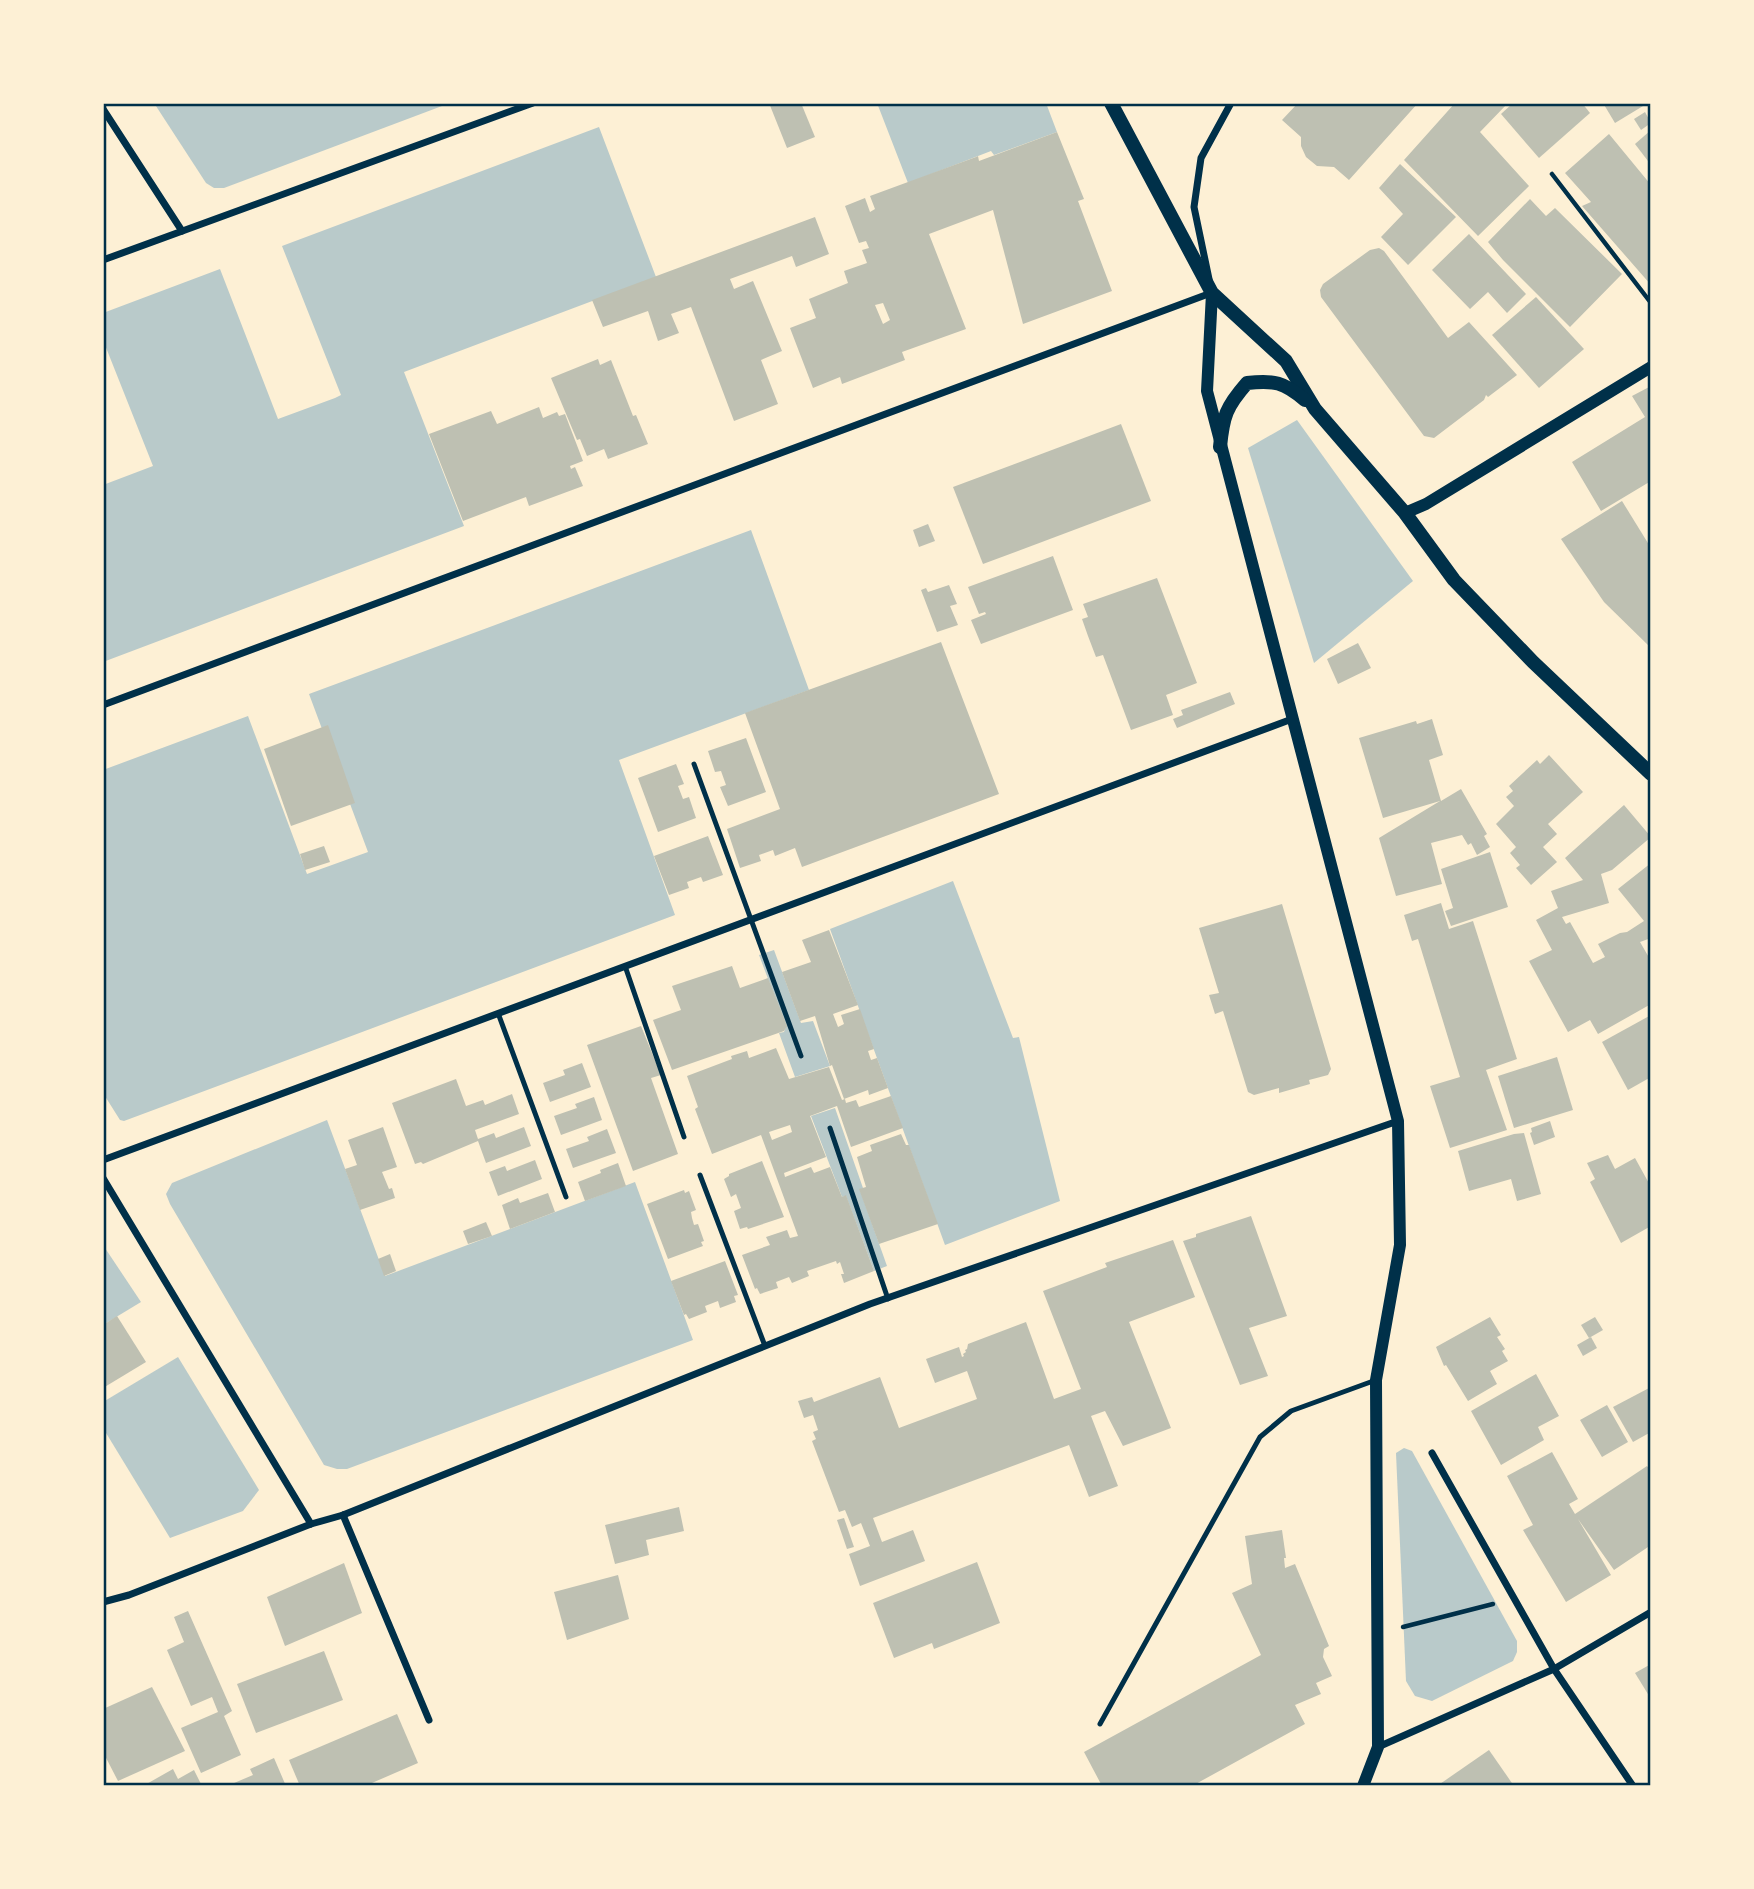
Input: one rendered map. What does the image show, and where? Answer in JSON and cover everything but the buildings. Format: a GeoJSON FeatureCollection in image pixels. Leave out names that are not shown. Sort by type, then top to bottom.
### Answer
{"type":"FeatureCollection","features":[{"type":"Feature","properties":{"kind":"main road"},"geometry":{"type":"LineString","coordinates":[[1111,103],[1212,293],[1286,361],[1315,409]]}},
{"type":"Feature","properties":{"kind":"main road"},"geometry":{"type":"LineString","coordinates":[[1220,447],[1222,421],[1231,401],[1247,383],[1270,381],[1295,391],[1315,409],[1405,513],[1454,580],[1534,662],[1651,774]]}},
{"type":"Feature","properties":{"kind":"street"},"geometry":{"type":"LineString","coordinates":[[103,260],[533,103]]}},
{"type":"Feature","properties":{"kind":"street"},"geometry":{"type":"LineString","coordinates":[[1231,103],[1201,158],[1194,206],[1212,293],[1207,391],[1398,1121],[1400,1245],[1376,1380],[1378,1747],[1363,1786]]}},
{"type":"Feature","properties":{"kind":"street"},"geometry":{"type":"LineString","coordinates":[[103,109],[182,231]]}},
{"type":"Feature","properties":{"kind":"street"},"geometry":{"type":"LineString","coordinates":[[103,705],[1212,293]]}},
{"type":"Feature","properties":{"kind":"street"},"geometry":{"type":"LineString","coordinates":[[1405,513],[1426,504],[1651,367]]}},
{"type":"Feature","properties":{"kind":"street"},"geometry":{"type":"LineString","coordinates":[[103,1160],[1292,719]]}},
{"type":"Feature","properties":{"kind":"street"},"geometry":{"type":"LineString","coordinates":[[103,1602],[129,1595],[311,1524],[343,1515],[888,1298],[1398,1121]]}},
{"type":"Feature","properties":{"kind":"street"},"geometry":{"type":"LineString","coordinates":[[103,1178],[311,1524]]}},
{"type":"Feature","properties":{"kind":"street"},"geometry":{"type":"LineString","coordinates":[[1432,1452],[1554,1669],[1633,1786]]}},
{"type":"Feature","properties":{"kind":"street"},"geometry":{"type":"LineString","coordinates":[[343,1515],[429,1720]]}},
{"type":"Feature","properties":{"kind":"street"},"geometry":{"type":"LineString","coordinates":[[1378,1747],[1554,1669],[1651,1612]]}},
{"type":"Feature","properties":{"kind":"lane"},"geometry":{"type":"LineString","coordinates":[[694,764],[801,1056]]}},
{"type":"Feature","properties":{"kind":"lane"},"geometry":{"type":"LineString","coordinates":[[625,966],[684,1137]]}},
{"type":"Feature","properties":{"kind":"lane"},"geometry":{"type":"LineString","coordinates":[[498,1013],[566,1197]]}},
{"type":"Feature","properties":{"kind":"lane"},"geometry":{"type":"LineString","coordinates":[[830,1128],[888,1298]]}},
{"type":"Feature","properties":{"kind":"lane"},"geometry":{"type":"LineString","coordinates":[[700,1175],[765,1346]]}},
{"type":"Feature","properties":{"kind":"lane"},"geometry":{"type":"LineString","coordinates":[[1100,1724],[1260,1437],[1291,1411],[1376,1380]]}},
{"type":"Feature","properties":{"kind":"path"},"geometry":{"type":"LineString","coordinates":[[1552,174],[1651,303]]}},
{"type":"Feature","properties":{"kind":"path"},"geometry":{"type":"LineString","coordinates":[[1378,1633],[1514,1599]]}},
{"type":"Feature","properties":{"kind":"shaded area"},"geometry":{"type":"Polygon","coordinates":[[[154,103],[450,103],[224,188],[214,188],[206,183],[154,103]]]}},
{"type":"Feature","properties":{"kind":"shaded area"},"geometry":{"type":"Polygon","coordinates":[[[877,103],[1046,103],[1057,132],[994,155],[991,151],[908,183],[877,103]]]}},
{"type":"Feature","properties":{"kind":"shaded area"},"geometry":{"type":"Polygon","coordinates":[[[599,127],[656,277],[404,372],[464,526],[103,662],[103,485],[153,466],[103,340],[103,313],[220,269],[278,419],[335,398],[341,395],[282,246],[599,127]]]}},
{"type":"Feature","properties":{"kind":"shaded area"},"geometry":{"type":"Polygon","coordinates":[[[1297,420],[1413,581],[1314,663],[1248,448],[1297,420]]]}},
{"type":"Feature","properties":{"kind":"shaded area"},"geometry":{"type":"Polygon","coordinates":[[[751,530],[809,690],[619,760],[675,915],[124,1121],[120,1120],[103,1093],[103,770],[248,716],[307,874],[368,852],[309,694],[751,530]]]}},
{"type":"Feature","properties":{"kind":"shaded area"},"geometry":{"type":"Polygon","coordinates":[[[953,881],[1013,1038],[1019,1037],[1060,1201],[945,1245],[830,929],[953,881]]]}},
{"type":"Feature","properties":{"kind":"shaded area"},"geometry":{"type":"Polygon","coordinates":[[[774,950],[801,1023],[813,1021],[830,1066],[795,1077],[779,1033],[784,1032],[786,1026],[759,955],[774,950]]]}},
{"type":"Feature","properties":{"kind":"shaded area"},"geometry":{"type":"Polygon","coordinates":[[[835,1108],[887,1266],[874,1271],[846,1196],[842,1197],[811,1116],[835,1108]]]}},
{"type":"Feature","properties":{"kind":"shaded area"},"geometry":{"type":"Polygon","coordinates":[[[327,1120],[385,1276],[635,1182],[693,1340],[347,1469],[324,1465],[166,1194],[172,1183],[327,1120]]]}},
{"type":"Feature","properties":{"kind":"shaded area"},"geometry":{"type":"Polygon","coordinates":[[[103,1245],[141,1302],[103,1325],[103,1245]]]}},
{"type":"Feature","properties":{"kind":"shaded area"},"geometry":{"type":"Polygon","coordinates":[[[178,1357],[259,1490],[243,1511],[170,1538],[103,1428],[103,1402],[178,1357]]]}},
{"type":"Feature","properties":{"kind":"shaded area"},"geometry":{"type":"Polygon","coordinates":[[[1404,1448],[1412,1451],[1517,1641],[1517,1652],[1513,1661],[1432,1701],[1415,1696],[1406,1681],[1396,1453],[1404,1448]]]}}]}
